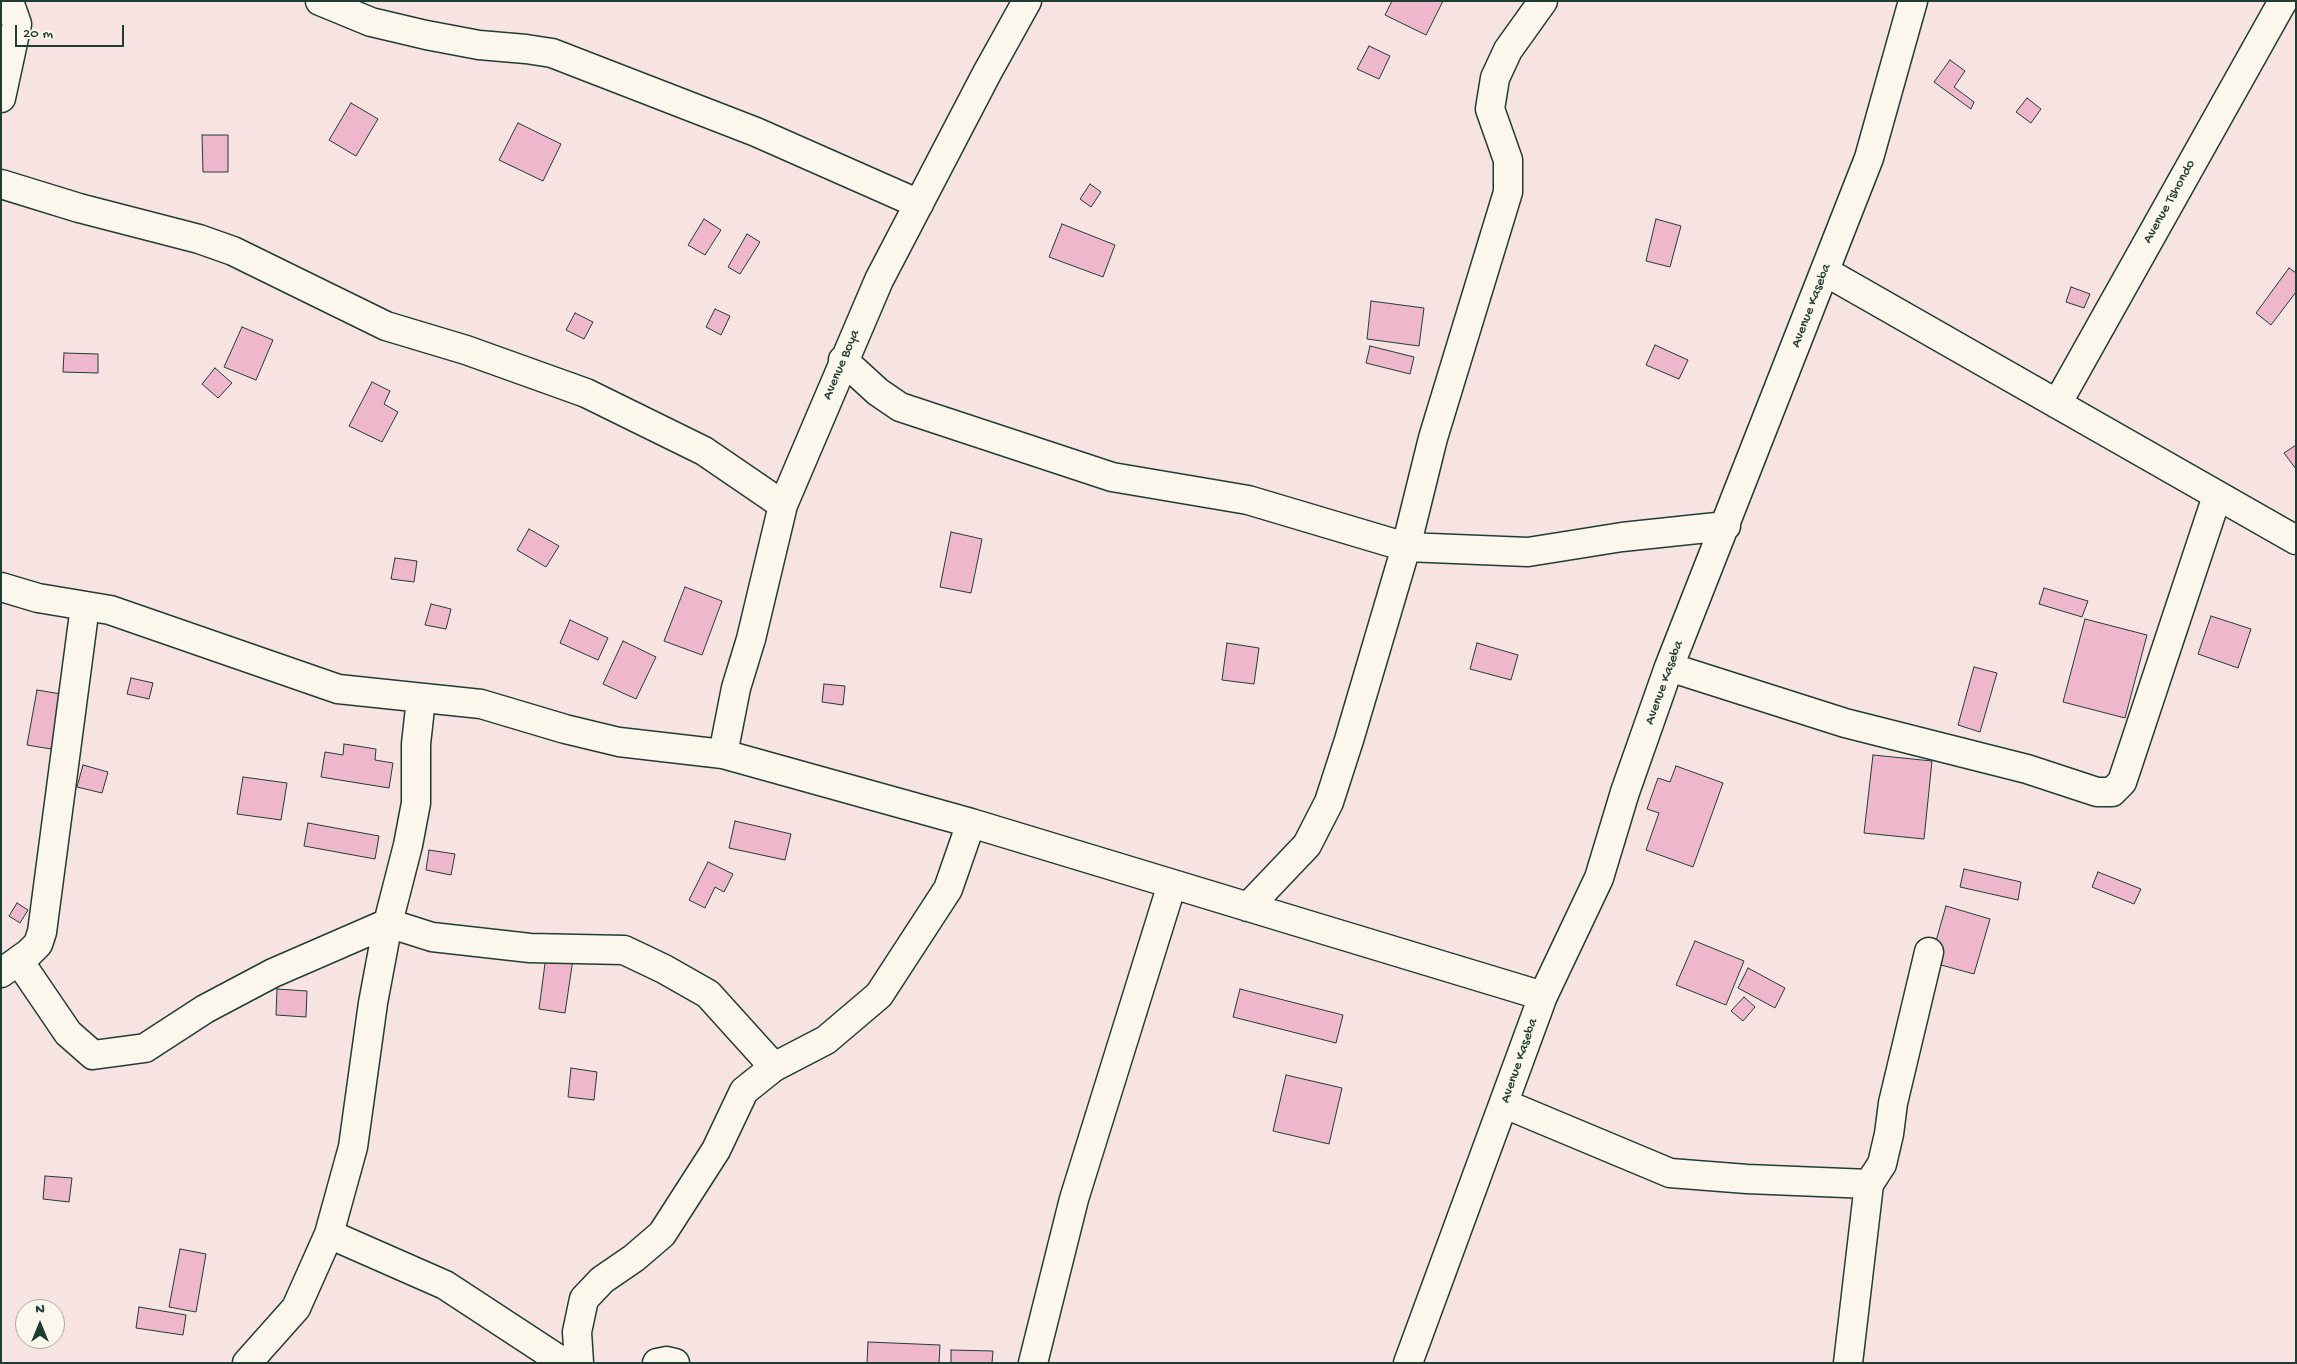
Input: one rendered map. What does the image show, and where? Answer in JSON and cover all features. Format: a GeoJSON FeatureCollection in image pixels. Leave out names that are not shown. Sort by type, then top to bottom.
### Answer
{"type":"FeatureCollection","features":[{"type":"Feature","properties":{"kind":"street"},"geometry":{"type":"LineString","coordinates":[[1,98],[17,24],[12,7],[6,1]]}},
{"type":"Feature","properties":{"kind":"street"},"geometry":{"type":"LineString","coordinates":[[320,1],[370,22],[426,35],[479,45],[526,49],[552,54],[756,132],[919,204]]}},
{"type":"Feature","properties":{"kind":"street","name":"Avenue Boya"},"geometry":{"type":"LineString","coordinates":[[723,754],[736,688],[751,639],[783,505],[843,360],[879,280],[987,73],[1027,1]]}},
{"type":"Feature","properties":{"kind":"street"},"geometry":{"type":"LineString","coordinates":[[1248,907],[1307,845],[1329,802],[1350,740],[1406,547],[1433,438],[1508,192],[1508,160],[1490,109],[1494,78],[1508,50],[1543,1]]}},
{"type":"Feature","properties":{"kind":"street","name":"Avenue Kaseba"},"geometry":{"type":"LineString","coordinates":[[1408,1363],[1505,1104],[1543,996],[1598,878],[1625,792],[1669,667],[1826,272],[1869,158],[1913,1]]}},
{"type":"Feature","properties":{"kind":"street","name":"Avenue Tshondo"},"geometry":{"type":"LineString","coordinates":[[2057,404],[2283,1]]}},
{"type":"Feature","properties":{"kind":"street"},"geometry":{"type":"LineString","coordinates":[[1,184],[79,208],[199,239],[233,251],[386,326],[466,350],[586,393],[704,451],[783,505]]}},
{"type":"Feature","properties":{"kind":"street"},"geometry":{"type":"LineString","coordinates":[[1826,272],[2296,540]]}},
{"type":"Feature","properties":{"kind":"street"},"geometry":{"type":"LineString","coordinates":[[843,360],[878,392],[900,407],[1112,478],[1248,500],[1406,547],[1528,552],[1622,536],[1726,526]]}},
{"type":"Feature","properties":{"kind":"street"},"geometry":{"type":"LineString","coordinates":[[1669,667],[1845,723],[2026,769],[2097,792],[2112,792],[2122,782],[2217,496]]}},
{"type":"Feature","properties":{"kind":"street"},"geometry":{"type":"LineString","coordinates":[[1,588],[38,598],[110,610],[338,689],[421,699],[449,699],[481,704],[566,729],[619,742],[723,754],[972,823],[1543,996]]}},
{"type":"Feature","properties":{"kind":"street"},"geometry":{"type":"LineString","coordinates":[[85,606],[42,932],[38,944],[10,967],[68,1033],[93,1055],[145,1048],[205,1009],[273,973],[388,923],[441,938],[530,948],[624,950],[664,969],[708,994],[774,1067]]}},
{"type":"Feature","properties":{"kind":"street"},"geometry":{"type":"LineString","coordinates":[[247,1363],[296,1308],[330,1234],[353,1148],[374,1003],[388,923],[408,845],[416,803],[416,744],[421,699]]}},
{"type":"Feature","properties":{"kind":"street"},"geometry":{"type":"LineString","coordinates":[[579,1363],[577,1332],[584,1300],[602,1280],[634,1258],[662,1234],[716,1150],[744,1091],[774,1067],[826,1040],[879,995],[948,889],[972,823]]}},
{"type":"Feature","properties":{"kind":"street"},"geometry":{"type":"LineString","coordinates":[[1033,1363],[1074,1199],[1172,884]]}},
{"type":"Feature","properties":{"kind":"street"},"geometry":{"type":"LineString","coordinates":[[1848,1363],[1869,1184],[1882,1164],[1889,1134],[1893,1103],[1929,952]]}},
{"type":"Feature","properties":{"kind":"street"},"geometry":{"type":"LineString","coordinates":[[1505,1104],[1670,1173],[1746,1179],[1869,1184]]}},
{"type":"Feature","properties":{"kind":"street"},"geometry":{"type":"LineString","coordinates":[[330,1234],[445,1285],[564,1363]]}},
{"type":"Feature","properties":{"kind":"street"},"geometry":{"type":"LineString","coordinates":[[657,1363],[667,1361],[675,1363]]}},
{"type":"Feature","properties":{"kind":"building"},"geometry":{"type":"Polygon","coordinates":[[[1392,1],[1443,1],[1426,35],[1385,15],[1392,1]]]}},
{"type":"Feature","properties":{"kind":"building"},"geometry":{"type":"Polygon","coordinates":[[[1369,46],[1390,56],[1379,79],[1357,69],[1369,46]]]}},
{"type":"Feature","properties":{"kind":"building"},"geometry":{"type":"Polygon","coordinates":[[[1950,60],[1965,71],[1954,87],[1974,102],[1971,109],[1934,82],[1950,60]]]}},
{"type":"Feature","properties":{"kind":"building"},"geometry":{"type":"Polygon","coordinates":[[[2027,98],[2041,109],[2031,123],[2016,112],[2027,98]]]}},
{"type":"Feature","properties":{"kind":"building"},"geometry":{"type":"Polygon","coordinates":[[[351,103],[378,119],[356,156],[329,140],[351,103]]]}},
{"type":"Feature","properties":{"kind":"building"},"geometry":{"type":"Polygon","coordinates":[[[518,123],[561,144],[543,181],[499,160],[518,123]]]}},
{"type":"Feature","properties":{"kind":"building"},"geometry":{"type":"Polygon","coordinates":[[[202,135],[228,135],[228,172],[203,172],[202,135]]]}},
{"type":"Feature","properties":{"kind":"building"},"geometry":{"type":"Polygon","coordinates":[[[1090,184],[1101,192],[1091,207],[1080,199],[1090,184]]]}},
{"type":"Feature","properties":{"kind":"building"},"geometry":{"type":"Polygon","coordinates":[[[704,219],[721,230],[705,255],[688,245],[704,219]]]}},
{"type":"Feature","properties":{"kind":"building"},"geometry":{"type":"Polygon","coordinates":[[[1656,219],[1681,226],[1670,267],[1646,261],[1656,219]]]}},
{"type":"Feature","properties":{"kind":"building"},"geometry":{"type":"Polygon","coordinates":[[[1062,224],[1115,245],[1103,277],[1049,257],[1062,224]]]}},
{"type":"Feature","properties":{"kind":"building"},"geometry":{"type":"Polygon","coordinates":[[[747,234],[760,242],[740,274],[728,267],[747,234]]]}},
{"type":"Feature","properties":{"kind":"building"},"geometry":{"type":"Polygon","coordinates":[[[2289,268],[2296,273],[2296,292],[2271,325],[2256,313],[2289,268]]]}},
{"type":"Feature","properties":{"kind":"building"},"geometry":{"type":"Polygon","coordinates":[[[2071,287],[2090,294],[2084,308],[2066,302],[2071,287]]]}},
{"type":"Feature","properties":{"kind":"building"},"geometry":{"type":"Polygon","coordinates":[[[1371,301],[1424,308],[1419,346],[1367,339],[1371,301]]]}},
{"type":"Feature","properties":{"kind":"building"},"geometry":{"type":"Polygon","coordinates":[[[715,309],[730,316],[721,335],[706,327],[715,309]]]}},
{"type":"Feature","properties":{"kind":"building"},"geometry":{"type":"Polygon","coordinates":[[[575,313],[593,322],[584,339],[566,330],[575,313]]]}},
{"type":"Feature","properties":{"kind":"building"},"geometry":{"type":"Polygon","coordinates":[[[242,327],[273,340],[256,380],[224,367],[242,327]]]}},
{"type":"Feature","properties":{"kind":"building"},"geometry":{"type":"Polygon","coordinates":[[[1655,345],[1688,360],[1679,379],[1646,365],[1655,345]]]}},
{"type":"Feature","properties":{"kind":"building"},"geometry":{"type":"Polygon","coordinates":[[[1370,346],[1414,357],[1410,374],[1366,363],[1370,346]]]}},
{"type":"Feature","properties":{"kind":"building"},"geometry":{"type":"Polygon","coordinates":[[[64,353],[98,354],[98,373],[63,372],[64,353]]]}},
{"type":"Feature","properties":{"kind":"building"},"geometry":{"type":"Polygon","coordinates":[[[215,368],[232,383],[218,398],[202,384],[215,368]]]}},
{"type":"Feature","properties":{"kind":"building"},"geometry":{"type":"Polygon","coordinates":[[[372,382],[390,391],[384,404],[398,412],[382,442],[349,426],[372,382]]]}},
{"type":"Feature","properties":{"kind":"building"},"geometry":{"type":"Polygon","coordinates":[[[2296,445],[2296,469],[2284,453],[2296,445]]]}},
{"type":"Feature","properties":{"kind":"building"},"geometry":{"type":"Polygon","coordinates":[[[529,529],[559,546],[546,567],[517,550],[529,529]]]}},
{"type":"Feature","properties":{"kind":"building"},"geometry":{"type":"Polygon","coordinates":[[[951,532],[982,539],[971,593],[940,587],[951,532]]]}},
{"type":"Feature","properties":{"kind":"building"},"geometry":{"type":"Polygon","coordinates":[[[395,558],[417,561],[414,582],[391,579],[395,558]]]}},
{"type":"Feature","properties":{"kind":"building"},"geometry":{"type":"Polygon","coordinates":[[[685,587],[722,601],[702,655],[664,641],[685,587]]]}},
{"type":"Feature","properties":{"kind":"building"},"geometry":{"type":"Polygon","coordinates":[[[2044,588],[2088,601],[2082,617],[2039,604],[2044,588]]]}},
{"type":"Feature","properties":{"kind":"building"},"geometry":{"type":"Polygon","coordinates":[[[431,604],[451,609],[446,629],[425,625],[431,604]]]}},
{"type":"Feature","properties":{"kind":"building"},"geometry":{"type":"Polygon","coordinates":[[[2211,616],[2251,629],[2238,668],[2198,654],[2211,616]]]}},
{"type":"Feature","properties":{"kind":"building"},"geometry":{"type":"Polygon","coordinates":[[[2085,619],[2147,635],[2125,718],[2063,702],[2085,619]]]}},
{"type":"Feature","properties":{"kind":"building"},"geometry":{"type":"Polygon","coordinates":[[[570,620],[608,638],[598,660],[560,643],[570,620]]]}},
{"type":"Feature","properties":{"kind":"building"},"geometry":{"type":"Polygon","coordinates":[[[623,641],[656,657],[636,699],[603,684],[623,641]]]}},
{"type":"Feature","properties":{"kind":"building"},"geometry":{"type":"Polygon","coordinates":[[[1227,643],[1259,648],[1254,684],[1222,680],[1227,643]]]}},
{"type":"Feature","properties":{"kind":"building"},"geometry":{"type":"Polygon","coordinates":[[[1477,643],[1518,655],[1511,680],[1470,669],[1477,643]]]}},
{"type":"Feature","properties":{"kind":"building"},"geometry":{"type":"Polygon","coordinates":[[[1974,667],[1997,673],[1980,732],[1958,725],[1974,667]]]}},
{"type":"Feature","properties":{"kind":"building"},"geometry":{"type":"Polygon","coordinates":[[[131,678],[153,683],[149,699],[127,694],[131,678]]]}},
{"type":"Feature","properties":{"kind":"building"},"geometry":{"type":"Polygon","coordinates":[[[824,684],[845,686],[843,705],[822,702],[824,684]]]}},
{"type":"Feature","properties":{"kind":"building"},"geometry":{"type":"Polygon","coordinates":[[[37,690],[61,694],[51,749],[27,745],[37,690]]]}},
{"type":"Feature","properties":{"kind":"building"},"geometry":{"type":"Polygon","coordinates":[[[344,744],[376,749],[375,760],[393,763],[389,788],[321,777],[325,752],[343,755],[344,744]]]}},
{"type":"Feature","properties":{"kind":"building"},"geometry":{"type":"Polygon","coordinates":[[[1873,755],[1932,761],[1924,839],[1864,833],[1873,755]]]}},
{"type":"Feature","properties":{"kind":"building"},"geometry":{"type":"Polygon","coordinates":[[[83,765],[108,772],[102,793],[77,787],[83,765]]]}},
{"type":"Feature","properties":{"kind":"building"},"geometry":{"type":"Polygon","coordinates":[[[1676,766],[1723,783],[1693,867],[1646,850],[1659,813],[1647,809],[1658,778],[1670,782],[1676,766]]]}},
{"type":"Feature","properties":{"kind":"building"},"geometry":{"type":"Polygon","coordinates":[[[243,777],[287,783],[281,820],[237,814],[243,777]]]}},
{"type":"Feature","properties":{"kind":"building"},"geometry":{"type":"Polygon","coordinates":[[[735,821],[791,834],[785,860],[729,848],[735,821]]]}},
{"type":"Feature","properties":{"kind":"building"},"geometry":{"type":"Polygon","coordinates":[[[308,823],[379,836],[375,859],[304,846],[308,823]]]}},
{"type":"Feature","properties":{"kind":"building"},"geometry":{"type":"Polygon","coordinates":[[[429,850],[455,854],[451,875],[426,870],[429,850]]]}},
{"type":"Feature","properties":{"kind":"building"},"geometry":{"type":"Polygon","coordinates":[[[708,862],[733,874],[724,892],[715,887],[705,908],[689,900],[708,862]]]}},
{"type":"Feature","properties":{"kind":"building"},"geometry":{"type":"Polygon","coordinates":[[[1964,869],[2021,882],[2018,900],[1960,887],[1964,869]]]}},
{"type":"Feature","properties":{"kind":"building"},"geometry":{"type":"Polygon","coordinates":[[[2098,872],[2141,889],[2134,904],[2092,887],[2098,872]]]}},
{"type":"Feature","properties":{"kind":"building"},"geometry":{"type":"Polygon","coordinates":[[[17,903],[28,910],[20,923],[9,916],[17,903]]]}},
{"type":"Feature","properties":{"kind":"building"},"geometry":{"type":"Polygon","coordinates":[[[1946,906],[1990,919],[1974,974],[1930,962],[1946,906]]]}},
{"type":"Feature","properties":{"kind":"building"},"geometry":{"type":"Polygon","coordinates":[[[1695,941],[1744,961],[1726,1005],[1676,985],[1695,941]]]}},
{"type":"Feature","properties":{"kind":"building"},"geometry":{"type":"Polygon","coordinates":[[[546,956],[573,959],[565,1013],[539,1009],[546,956]]]}},
{"type":"Feature","properties":{"kind":"building"},"geometry":{"type":"Polygon","coordinates":[[[1748,968],[1785,988],[1775,1008],[1738,988],[1748,968]]]}},
{"type":"Feature","properties":{"kind":"building"},"geometry":{"type":"Polygon","coordinates":[[[277,989],[307,991],[306,1017],[276,1015],[277,989]]]}},
{"type":"Feature","properties":{"kind":"building"},"geometry":{"type":"Polygon","coordinates":[[[1240,989],[1343,1015],[1336,1043],[1233,1017],[1240,989]]]}},
{"type":"Feature","properties":{"kind":"building"},"geometry":{"type":"Polygon","coordinates":[[[1744,997],[1755,1007],[1743,1021],[1731,1011],[1744,997]]]}},
{"type":"Feature","properties":{"kind":"building"},"geometry":{"type":"Polygon","coordinates":[[[571,1068],[597,1072],[594,1100],[568,1097],[571,1068]]]}},
{"type":"Feature","properties":{"kind":"building"},"geometry":{"type":"Polygon","coordinates":[[[1286,1075],[1342,1088],[1329,1144],[1273,1131],[1286,1075]]]}},
{"type":"Feature","properties":{"kind":"building"},"geometry":{"type":"Polygon","coordinates":[[[45,1176],[72,1178],[69,1202],[43,1199],[45,1176]]]}},
{"type":"Feature","properties":{"kind":"building"},"geometry":{"type":"Polygon","coordinates":[[[180,1249],[206,1254],[196,1312],[169,1307],[180,1249]]]}},
{"type":"Feature","properties":{"kind":"building"},"geometry":{"type":"Polygon","coordinates":[[[139,1307],[186,1315],[183,1335],[136,1328],[139,1307]]]}},
{"type":"Feature","properties":{"kind":"building"},"geometry":{"type":"Polygon","coordinates":[[[868,1342],[940,1345],[939,1363],[867,1363],[868,1342]]]}},
{"type":"Feature","properties":{"kind":"building"},"geometry":{"type":"Polygon","coordinates":[[[951,1350],[993,1351],[992,1363],[951,1363],[951,1350]]]}}]}
